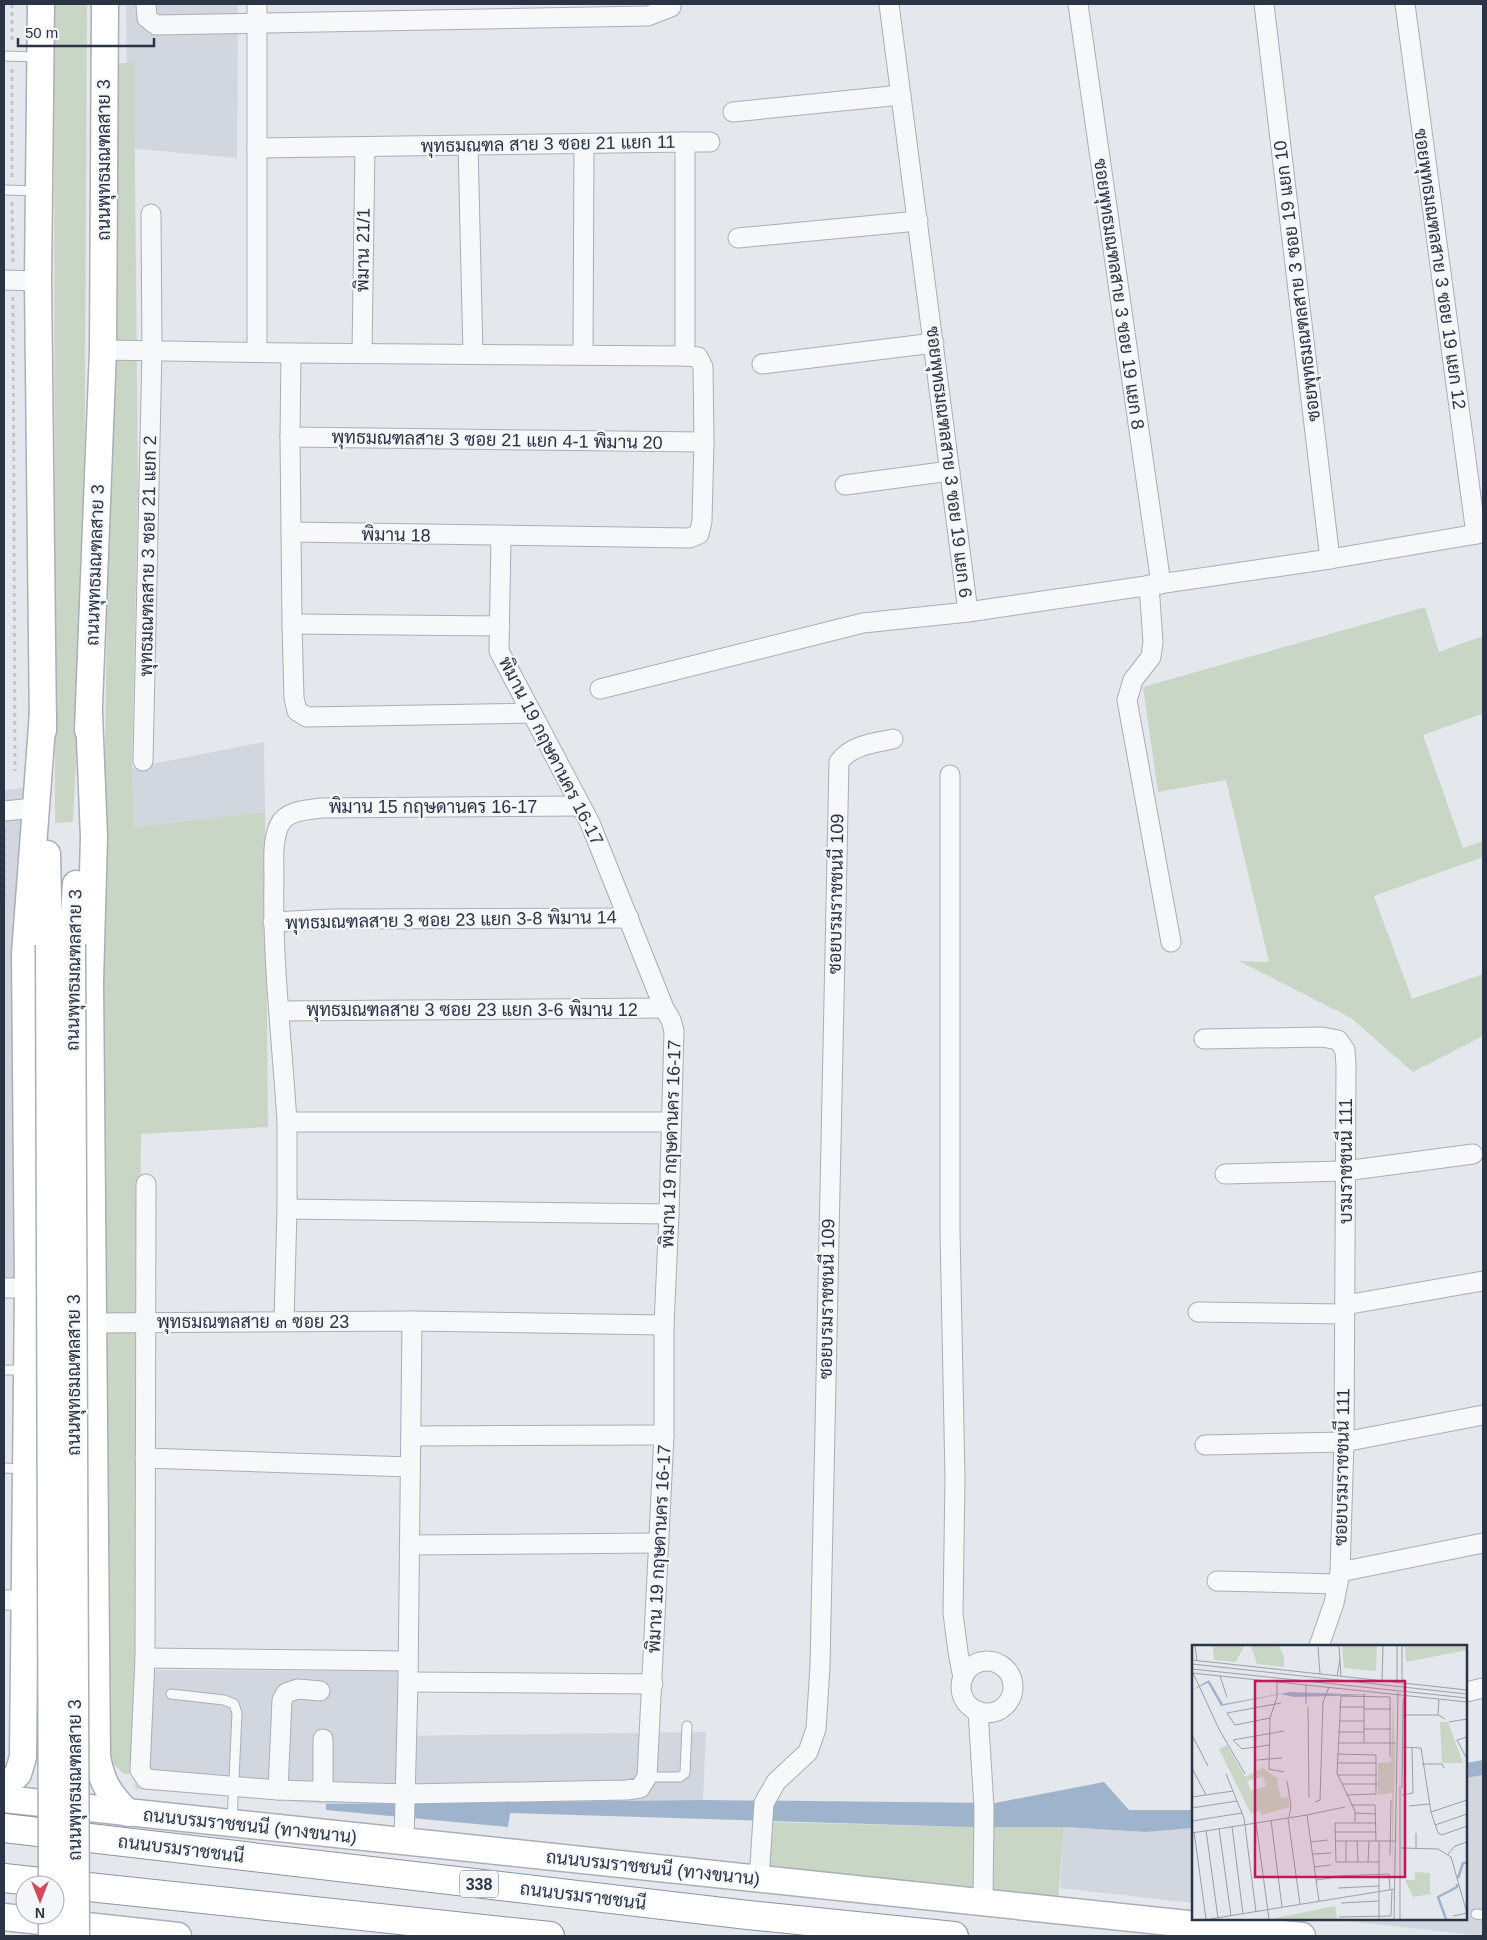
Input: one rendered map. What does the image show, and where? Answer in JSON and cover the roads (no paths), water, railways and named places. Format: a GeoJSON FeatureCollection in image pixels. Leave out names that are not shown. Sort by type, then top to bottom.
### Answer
{"type":"FeatureCollection","features":[{"type":"Feature","properties":{"kind":"highway","name":"ถนนบรมราชชนนี"},"geometry":{"type":"LineString","coordinates":[[4,1828],[748,1915],[954,1936]]}},
{"type":"Feature","properties":{"kind":"highway"},"geometry":{"type":"LineString","coordinates":[[4,1878],[550,1936]]}},
{"type":"Feature","properties":{"kind":"main road","name":"ถนนพุทธมณฑลสาย 3"},"geometry":{"type":"LineString","coordinates":[[41,4],[39,191],[18,280],[43,713],[60,944],[76,1936]]}},
{"type":"Feature","properties":{"kind":"main road","name":"ถนนพุทธมณฑลสาย 3"},"geometry":{"type":"LineString","coordinates":[[52,1875],[60,944],[89,714],[103,350],[105,4]]}},
{"type":"Feature","properties":{"kind":"main road"},"geometry":{"type":"LineString","coordinates":[[43,713],[18,810],[25,954],[16,1288],[14,1600],[24,1650],[31,1673],[46,1687],[75,1688],[86,1679],[96,1666]]}},
{"type":"Feature","properties":{"kind":"main road"},"geometry":{"type":"LineString","coordinates":[[89,714],[94,837],[90,982],[97,1757],[103,1784],[112,1797],[128,1813]]}},
{"type":"Feature","properties":{"kind":"main road"},"geometry":{"type":"LineString","coordinates":[[4,1787],[18,1774],[23,1757],[24,1650]]}},
{"type":"Feature","properties":{"kind":"main road","name":"ถนนบรมราชชนนี (ทางขนาน)"},"geometry":{"type":"LineString","coordinates":[[4,1799],[232,1824],[404,1831],[759,1879],[984,1904],[1192,1920]]}},
{"type":"Feature","properties":{"kind":"main road"},"geometry":{"type":"LineString","coordinates":[[4,1917],[158,1935]]}},
{"type":"Feature","properties":{"kind":"main road","name":"ถนนบรมราชชนนี (ทางขนาน)"},"geometry":{"type":"LineString","coordinates":[[1196,1920],[1275,1926],[1302,1936]]}},
{"type":"Feature","properties":{"kind":"main road"},"geometry":{"type":"LineString","coordinates":[[4,1923],[21,1936]]}},
{"type":"Feature","properties":{"kind":"street"},"geometry":{"type":"LineString","coordinates":[[146,4],[147,18],[156,25],[648,16],[671,7]]}},
{"type":"Feature","properties":{"kind":"street"},"geometry":{"type":"LineString","coordinates":[[257,4],[257,352]]}},
{"type":"Feature","properties":{"kind":"street","name":"ซอยพุทธมณฑลสาย 3 ซอย 19 แยก 6"},"geometry":{"type":"LineString","coordinates":[[889,4],[968,612],[1480,534]]}},
{"type":"Feature","properties":{"kind":"street","name":"ซอยพุทธมณฑลสาย 3 ซอย 19 แยก 8"},"geometry":{"type":"LineString","coordinates":[[1078,4],[1155,584],[1152,658],[1133,680],[1127,700],[1171,942]]}},
{"type":"Feature","properties":{"kind":"street","name":"ซอยพุทธมณฑลสาย 3 ซอย 19 แยก 10"},"geometry":{"type":"LineString","coordinates":[[1264,4],[1330,558]]}},
{"type":"Feature","properties":{"kind":"street","name":"ซอยพุทธมณฑลสาย 3 ซอย 19 แยก 12"},"geometry":{"type":"LineString","coordinates":[[1405,4],[1480,534]]}},
{"type":"Feature","properties":{"kind":"street"},"geometry":{"type":"LineString","coordinates":[[733,112],[901,95]]}},
{"type":"Feature","properties":{"kind":"street"},"geometry":{"type":"LineString","coordinates":[[685,142],[710,142]]}},
{"type":"Feature","properties":{"kind":"street","name":"พุทธมณฑล สาย 3 ซอย 21 แยก 11"},"geometry":{"type":"LineString","coordinates":[[257,148],[685,142],[685,356]]}},
{"type":"Feature","properties":{"kind":"street"},"geometry":{"type":"LineString","coordinates":[[583,355],[584,143]]}},
{"type":"Feature","properties":{"kind":"street"},"geometry":{"type":"LineString","coordinates":[[468,145],[473,354]]}},
{"type":"Feature","properties":{"kind":"street","name":"พิมาน 21/1"},"geometry":{"type":"LineString","coordinates":[[362,353],[365,147]]}},
{"type":"Feature","properties":{"kind":"street","name":"พุทธมณฑลสาย 3 ซอย 21 แยก 2"},"geometry":{"type":"LineString","coordinates":[[143,761],[152,350],[151,214]]}},
{"type":"Feature","properties":{"kind":"street"},"geometry":{"type":"LineString","coordinates":[[738,238],[918,220]]}},
{"type":"Feature","properties":{"kind":"street"},"geometry":{"type":"LineString","coordinates":[[762,364],[934,343]]}},
{"type":"Feature","properties":{"kind":"street"},"geometry":{"type":"LineString","coordinates":[[103,350],[698,357],[703,367],[704,442]]}},
{"type":"Feature","properties":{"kind":"street"},"geometry":{"type":"LineString","coordinates":[[292,353],[290,437],[292,624],[294,698],[297,710],[307,717],[532,713]]}},
{"type":"Feature","properties":{"kind":"street","name":"พุทธมณฑลสาย 3 ซอย 21 แยก 4-1 พิมาน 20"},"geometry":{"type":"LineString","coordinates":[[290,437],[704,442]]}},
{"type":"Feature","properties":{"kind":"street","name":"พิมาน 18"},"geometry":{"type":"LineString","coordinates":[[292,532],[501,537],[690,538],[699,534],[702,522],[704,442]]}},
{"type":"Feature","properties":{"kind":"street"},"geometry":{"type":"LineString","coordinates":[[845,485],[950,471]]}},
{"type":"Feature","properties":{"kind":"street","name":"พิมาน 19 กฤษดานคร 16-17"},"geometry":{"type":"LineString","coordinates":[[501,537],[499,650],[590,823],[674,1031],[664,1325],[664,1436],[653,1684],[643,1783]]}},
{"type":"Feature","properties":{"kind":"street"},"geometry":{"type":"LineString","coordinates":[[600,689],[863,623],[968,612]]}},
{"type":"Feature","properties":{"kind":"street"},"geometry":{"type":"LineString","coordinates":[[292,624],[500,626]]}},
{"type":"Feature","properties":{"kind":"street","name":"ซอยบรมราชชนนี 109"},"geometry":{"type":"LineString","coordinates":[[759,1879],[764,1803],[776,1782],[808,1752],[816,1729],[820,1657],[839,762],[843,756],[855,748],[893,739]]}},
{"type":"Feature","properties":{"kind":"street"},"geometry":{"type":"LineString","coordinates":[[950,775],[950,1231],[955,1478],[953,1613],[963,1678]]}},
{"type":"Feature","properties":{"kind":"street","name":"พิมาน 15 กฤษดานคร 16-17"},"geometry":{"type":"LineString","coordinates":[[273,922],[275,840],[279,825],[286,816],[299,811],[322,808],[581,806]]}},
{"type":"Feature","properties":{"kind":"street","name":"พุทธมณฑลสาย 3 ซอย 23 แยก 3-8 พิมาน 14"},"geometry":{"type":"LineString","coordinates":[[273,922],[331,919],[629,918]]}},
{"type":"Feature","properties":{"kind":"street"},"geometry":{"type":"LineString","coordinates":[[273,922],[287,1122],[284,1322]]}},
{"type":"Feature","properties":{"kind":"street","name":"พุทธมณฑลสาย 3 ซอย 23 แยก 3-6 พิมาน 12"},"geometry":{"type":"LineString","coordinates":[[280,1011],[664,1008]]}},
{"type":"Feature","properties":{"kind":"street","name":"บรมราชชนนี 111"},"geometry":{"type":"LineString","coordinates":[[1204,1039],[1322,1037],[1338,1040],[1344,1050],[1346,1066],[1345,1285]]}},
{"type":"Feature","properties":{"kind":"street"},"geometry":{"type":"LineString","coordinates":[[287,1122],[671,1122]]}},
{"type":"Feature","properties":{"kind":"street"},"geometry":{"type":"LineString","coordinates":[[1225,1174],[1345,1171],[1473,1154]]}},
{"type":"Feature","properties":{"kind":"street"},"geometry":{"type":"LineString","coordinates":[[146,1184],[145,1658],[140,1770],[146,1779],[278,1790],[406,1795],[619,1791],[643,1783]]}},
{"type":"Feature","properties":{"kind":"street"},"geometry":{"type":"LineString","coordinates":[[287,1209],[669,1214]]}},
{"type":"Feature","properties":{"kind":"street"},"geometry":{"type":"LineString","coordinates":[[1198,1312],[1345,1309],[1483,1281]]}},
{"type":"Feature","properties":{"kind":"street","name":"ซอยบรมราชชนนี 111"},"geometry":{"type":"LineString","coordinates":[[1318,1645],[1334,1604],[1339,1578],[1344,1442],[1345,1285]]}},
{"type":"Feature","properties":{"kind":"street"},"geometry":{"type":"LineString","coordinates":[[404,1831],[408,1682],[412,1322]]}},
{"type":"Feature","properties":{"kind":"street","name":"พุทธมณฑลสาย ๓ ซอย 23"},"geometry":{"type":"LineString","coordinates":[[93,1323],[412,1322],[664,1325]]}},
{"type":"Feature","properties":{"kind":"street"},"geometry":{"type":"LineString","coordinates":[[1204,1445],[1344,1442],[1483,1415]]}},
{"type":"Feature","properties":{"kind":"street"},"geometry":{"type":"LineString","coordinates":[[411,1436],[664,1436]]}},
{"type":"Feature","properties":{"kind":"street"},"geometry":{"type":"LineString","coordinates":[[145,1458],[410,1467]]}},
{"type":"Feature","properties":{"kind":"street"},"geometry":{"type":"LineString","coordinates":[[409,1545],[659,1543]]}},
{"type":"Feature","properties":{"kind":"street"},"geometry":{"type":"LineString","coordinates":[[1217,1581],[1339,1578],[1483,1543]]}},
{"type":"Feature","properties":{"kind":"street"},"geometry":{"type":"LineString","coordinates":[[145,1658],[408,1661]]}},
{"type":"Feature","properties":{"kind":"street"},"geometry":{"type":"LineString","coordinates":[[989,1661],[1000,1664],[1008,1672],[1013,1682],[1012,1693],[1008,1703],[999,1710],[989,1713],[978,1711],[969,1706],[963,1698],[961,1688],[963,1678],[969,1668],[978,1662],[989,1661]]}},
{"type":"Feature","properties":{"kind":"street"},"geometry":{"type":"LineString","coordinates":[[408,1682],[653,1684]]}},
{"type":"Feature","properties":{"kind":"street"},"geometry":{"type":"LineString","coordinates":[[1467,1692],[1483,1688]]}},
{"type":"Feature","properties":{"kind":"street"},"geometry":{"type":"LineString","coordinates":[[278,1790],[282,1700],[286,1693],[298,1689],[320,1691]]}},
{"type":"Feature","properties":{"kind":"street"},"geometry":{"type":"LineString","coordinates":[[978,1711],[984,1807],[984,1904]]}},
{"type":"Feature","properties":{"kind":"street"},"geometry":{"type":"LineString","coordinates":[[323,1740],[323,1792]]}},
{"type":"Feature","properties":{"kind":"lane"},"geometry":{"type":"LineString","coordinates":[[8,56],[40,57]]}},
{"type":"Feature","properties":{"kind":"lane"},"geometry":{"type":"LineString","coordinates":[[8,190],[39,191]]}},
{"type":"Feature","properties":{"kind":"lane"},"geometry":{"type":"LineString","coordinates":[[171,1694],[224,1700],[234,1704],[237,1713],[232,1824]]}},
{"type":"Feature","properties":{"kind":"lane"},"geometry":{"type":"LineString","coordinates":[[643,1783],[680,1777],[685,1773],[687,1726]]}},
{"type":"Feature","properties":{"kind":"water"},"geometry":{"type":"Polygon","coordinates":[[[1483,1760],[1483,1775],[1467,1778],[1467,1763],[1483,1760]]]}},
{"type":"Feature","properties":{"kind":"water"},"geometry":{"type":"Polygon","coordinates":[[[1104,1782],[1129,1810],[1192,1810],[1192,1828],[1145,1832],[1064,1827],[968,1827],[510,1813],[508,1827],[326,1810],[326,1804],[703,1800],[995,1803],[1104,1782]]]}}]}
